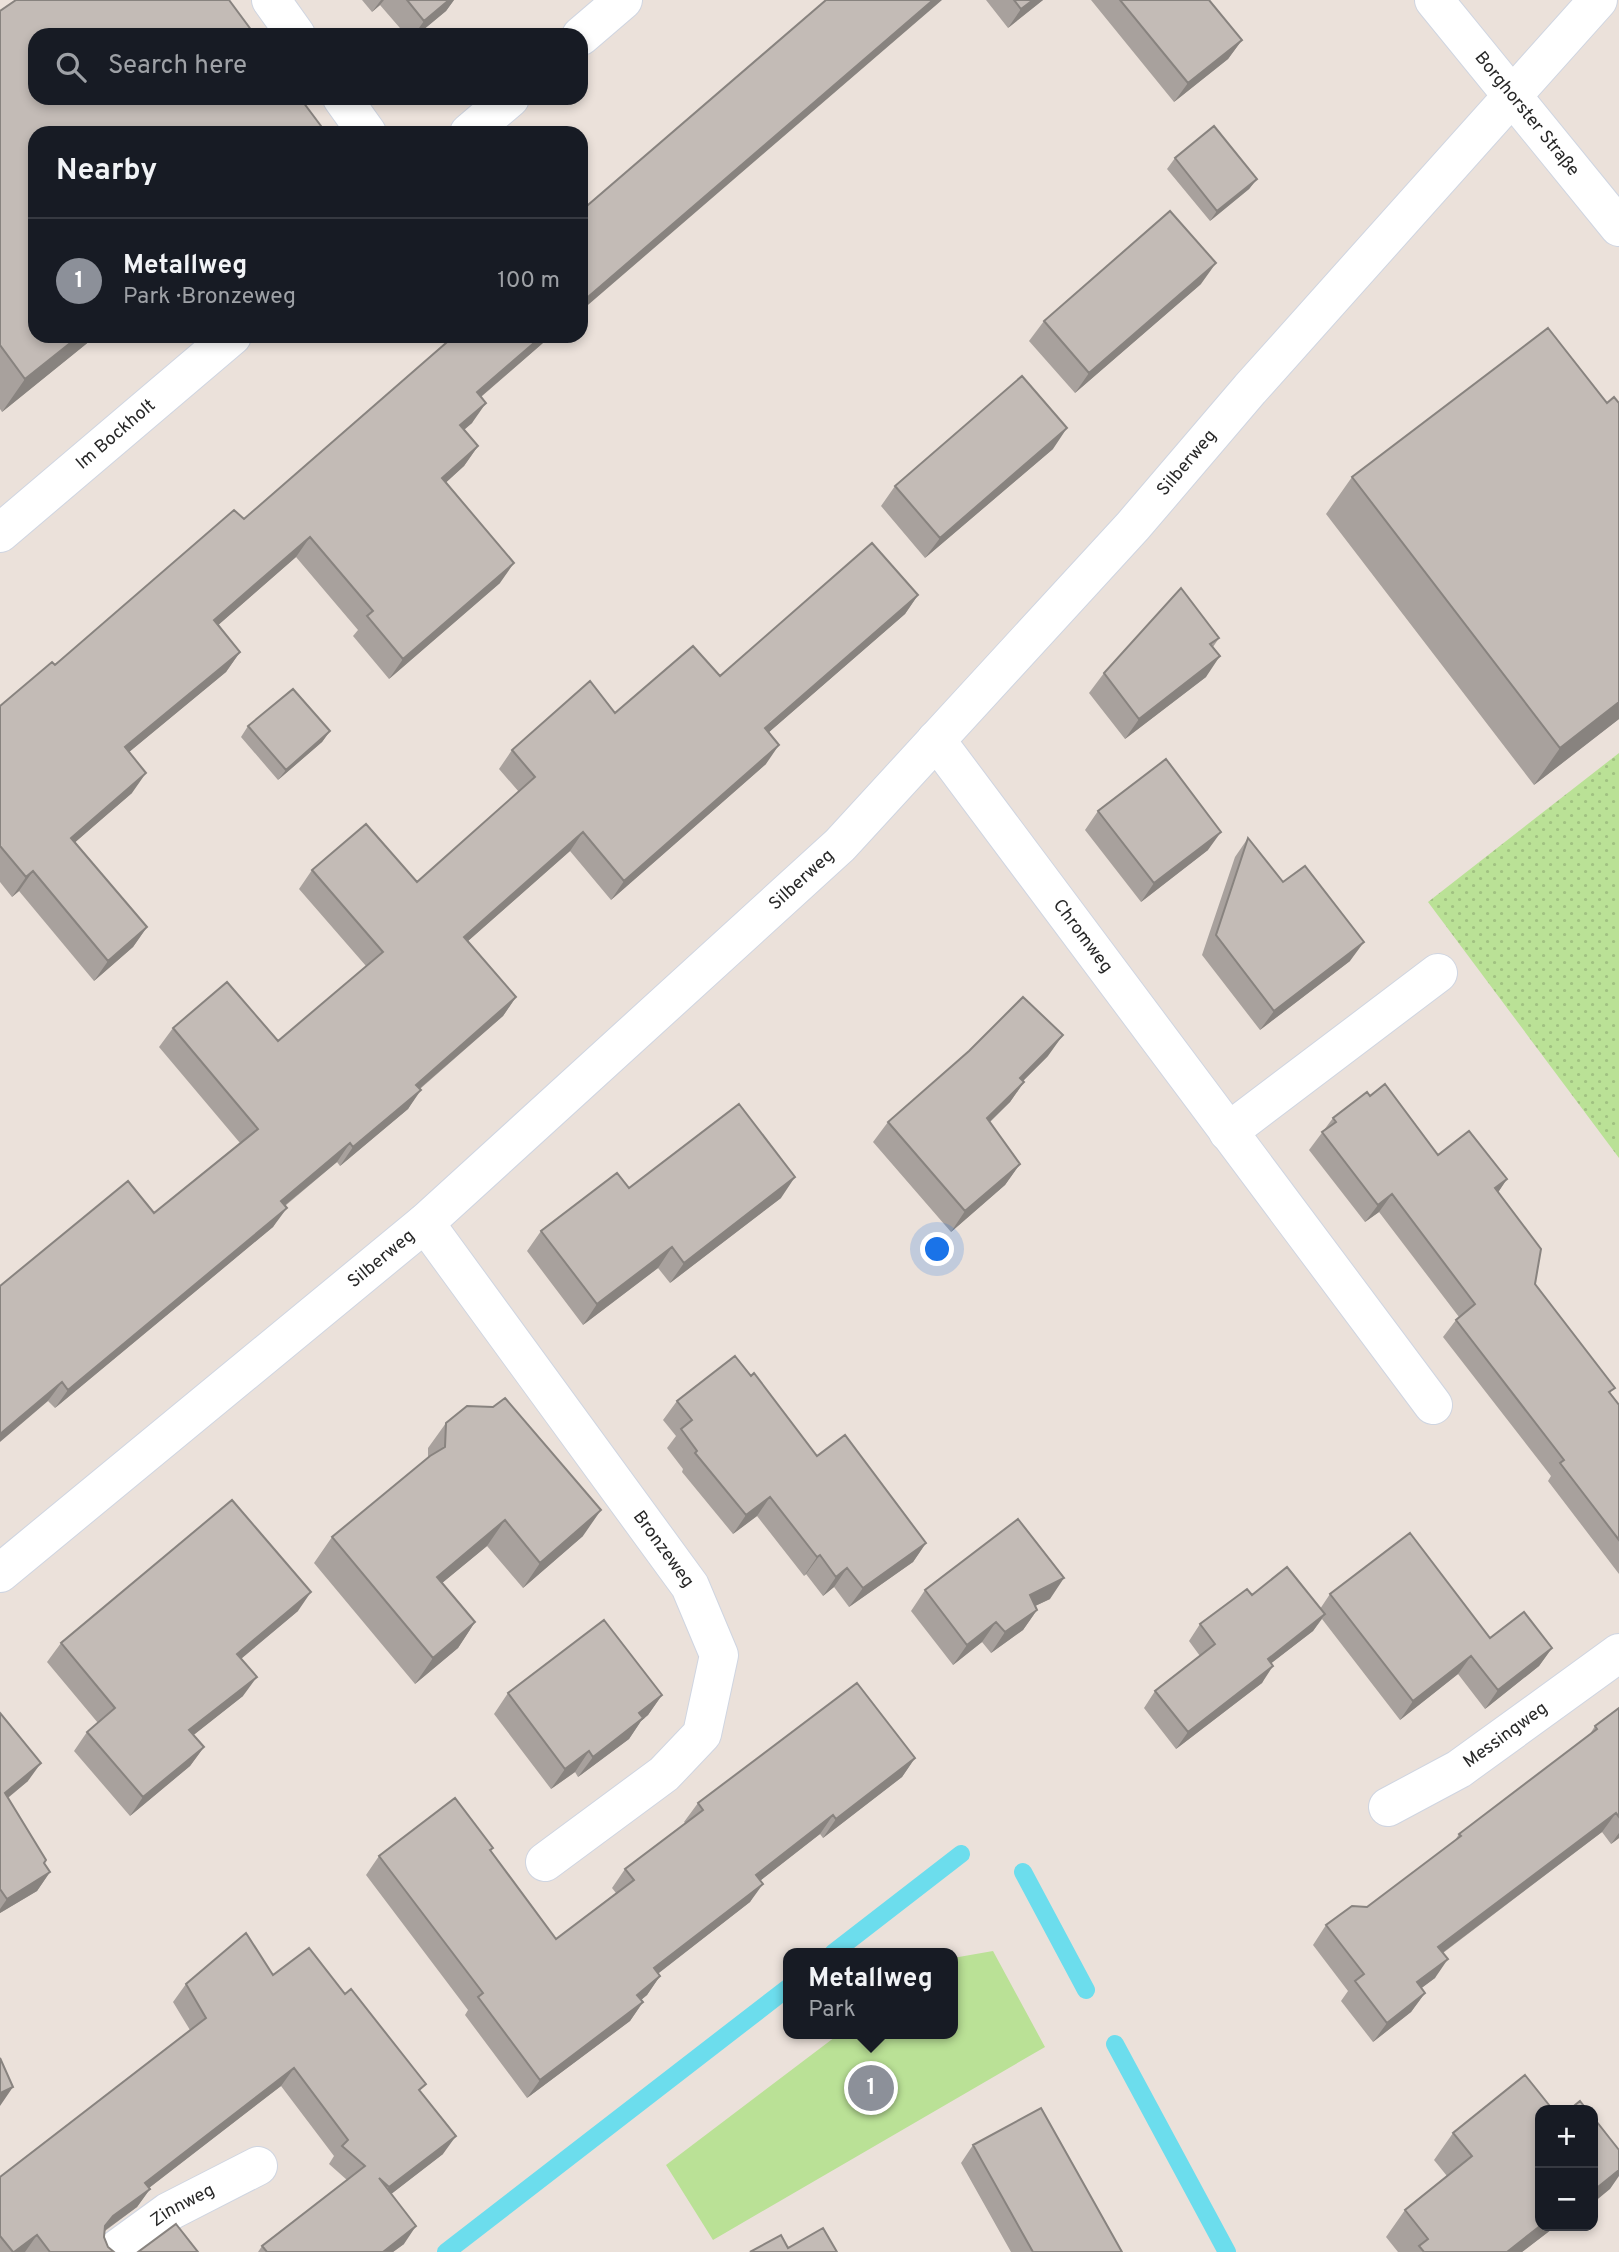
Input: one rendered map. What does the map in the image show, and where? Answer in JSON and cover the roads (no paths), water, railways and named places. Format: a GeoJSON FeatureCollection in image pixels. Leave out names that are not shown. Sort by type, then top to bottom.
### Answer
{"type":"FeatureCollection","features":[{"type":"Feature","properties":{"kind":"street"},"geometry":{"type":"LineString","coordinates":[[271,0],[291,28]]}},
{"type":"Feature","properties":{"kind":"street"},"geometry":{"type":"LineString","coordinates":[[588,30],[623,0]]}},
{"type":"Feature","properties":{"kind":"street","name":"Borghorster Straße"},"geometry":{"type":"LineString","coordinates":[[1434,0],[1619,227]]}},
{"type":"Feature","properties":{"kind":"street","name":"Silberweg"},"geometry":{"type":"LineString","coordinates":[[0,1573],[425,1223],[840,845],[1133,526],[1250,389],[1598,0]]}},
{"type":"Feature","properties":{"kind":"street"},"geometry":{"type":"LineString","coordinates":[[347,105],[362,126]]}},
{"type":"Feature","properties":{"kind":"street"},"geometry":{"type":"LineString","coordinates":[[477,126],[502,105]]}},
{"type":"Feature","properties":{"kind":"street","name":"Im Bockholt"},"geometry":{"type":"LineString","coordinates":[[0,533],[224,343]]}},
{"type":"Feature","properties":{"kind":"street","name":"Chromweg"},"geometry":{"type":"LineString","coordinates":[[936,740],[1433,1405]]}},
{"type":"Feature","properties":{"kind":"street"},"geometry":{"type":"LineString","coordinates":[[1228,1132],[1438,973]]}},
{"type":"Feature","properties":{"kind":"street","name":"Bronzeweg"},"geometry":{"type":"LineString","coordinates":[[425,1223],[690,1586],[719,1655],[702,1734],[664,1774],[545,1862]]}},
{"type":"Feature","properties":{"kind":"street","name":"Messingweg"},"geometry":{"type":"LineString","coordinates":[[1388,1807],[1459,1769],[1619,1653]]}},
{"type":"Feature","properties":{"kind":"street","name":"Zinnweg"},"geometry":{"type":"LineString","coordinates":[[113,2252],[168,2212],[258,2166]]}},
{"type":"Feature","properties":{"kind":"waterway"},"geometry":{"type":"LineString","coordinates":[[839,1948],[961,1854]]}},
{"type":"Feature","properties":{"kind":"waterway"},"geometry":{"type":"LineString","coordinates":[[1023,1872],[1086,1990]]}},
{"type":"Feature","properties":{"kind":"waterway"},"geometry":{"type":"LineString","coordinates":[[446,2252],[783,1992]]}},
{"type":"Feature","properties":{"kind":"waterway"},"geometry":{"type":"LineString","coordinates":[[1115,2044],[1227,2252]]}},
{"type":"Feature","properties":{"kind":"place","name":"Metallweg"},"geometry":{"type":"Point","coordinates":[871,2088]}}]}
